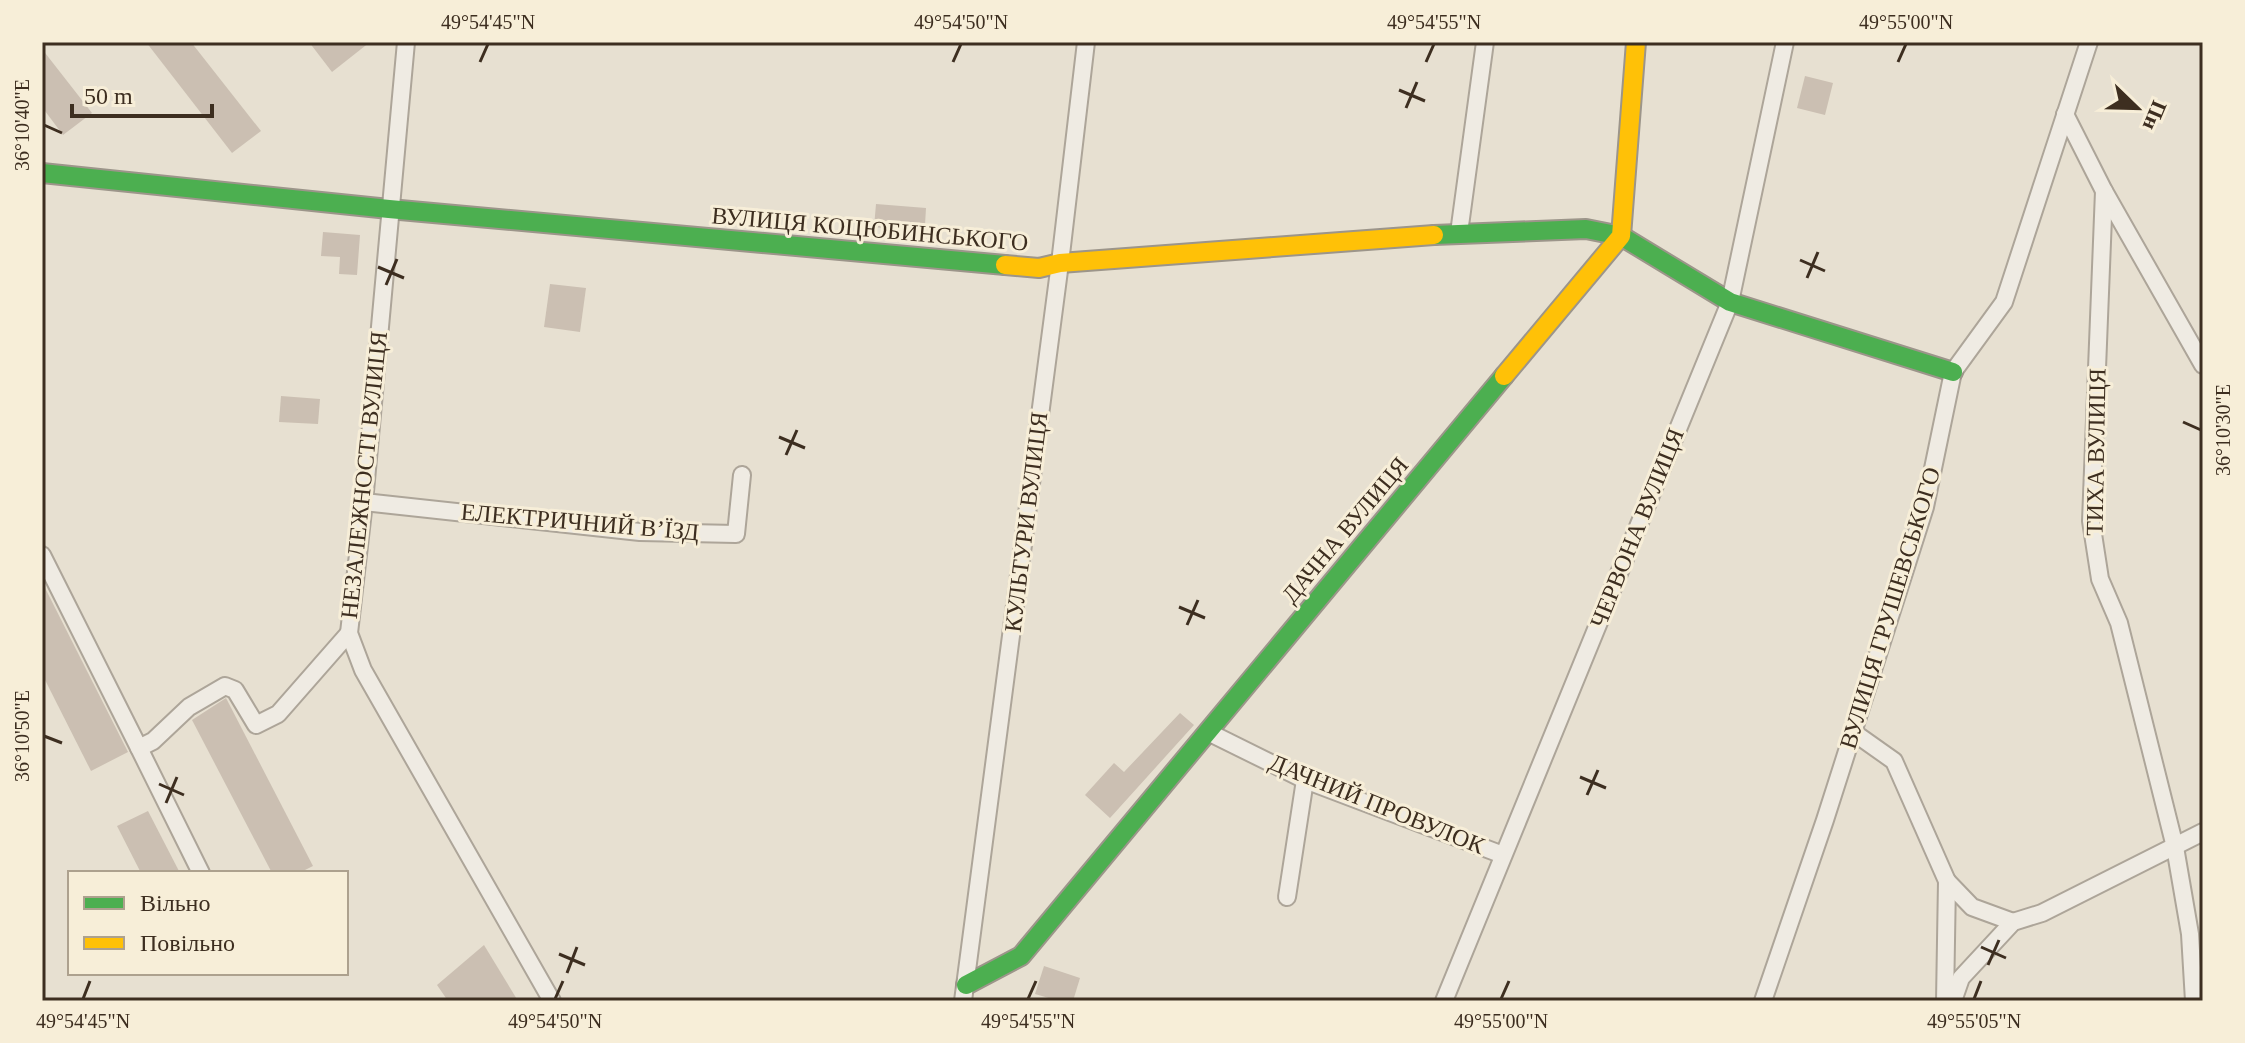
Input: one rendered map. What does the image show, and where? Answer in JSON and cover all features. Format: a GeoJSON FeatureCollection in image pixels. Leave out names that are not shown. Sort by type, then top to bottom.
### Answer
{"type":"FeatureCollection","features":[{"type":"Feature","properties":{"kind":"street","name":"НЕЗАЛЕЖНОСТІ ВУЛИЦЯ"},"geometry":{"type":"LineString","coordinates":[[406,42],[349,633],[363,670],[552,1001]]}},
{"type":"Feature","properties":{"kind":"street","name":"КУЛЬТУРИ ВУЛИЦЯ"},"geometry":{"type":"LineString","coordinates":[[964,993],[1086,42]]}},
{"type":"Feature","properties":{"kind":"street"},"geometry":{"type":"LineString","coordinates":[[1459,233],[1485,42]]}},
{"type":"Feature","properties":{"kind":"street"},"geometry":{"type":"LineString","coordinates":[[1621,236],[1636,42]]}},
{"type":"Feature","properties":{"kind":"street","name":"ЧЕРВОНА ВУЛИЦЯ"},"geometry":{"type":"LineString","coordinates":[[1444,1001],[1730,302],[1785,42]]}},
{"type":"Feature","properties":{"kind":"street","name":"ВУЛИЦЯ ГРУШЕВСЬКОГО"},"geometry":{"type":"LineString","coordinates":[[1763,1001],[1925,507],[1953,372],[2004,302],[2089,42]]}},
{"type":"Feature","properties":{"kind":"street"},"geometry":{"type":"LineString","coordinates":[[2065,114],[2104,191],[2203,365]]}},
{"type":"Feature","properties":{"kind":"street","name":"ВУЛИЦЯ КОЦЮБИНСЬКОГО"},"geometry":{"type":"LineString","coordinates":[[42,173],[1011,267],[1039,268],[1060,263],[1459,233],[1586,229],[1621,236],[1730,302],[1953,372]]}},
{"type":"Feature","properties":{"kind":"street","name":"ТИХА ВУЛИЦЯ"},"geometry":{"type":"LineString","coordinates":[[2104,191],[2091,521],[2100,579],[2119,623],[2175,847],[2190,934],[2194,1001]]}},
{"type":"Feature","properties":{"kind":"street","name":"ДАЧНА ВУЛИЦЯ"},"geometry":{"type":"LineString","coordinates":[[964,993],[1021,956],[1621,236]]}},
{"type":"Feature","properties":{"kind":"street","name":"ЕЛЕКТРИЧНИЙ В’ЇЗД"},"geometry":{"type":"LineString","coordinates":[[364,502],[640,532],[736,534],[742,475]]}},
{"type":"Feature","properties":{"kind":"street"},"geometry":{"type":"LineString","coordinates":[[42,555],[200,871]]}},
{"type":"Feature","properties":{"kind":"street"},"geometry":{"type":"LineString","coordinates":[[139,748],[153,741],[189,707],[225,686],[235,690],[256,725],[278,714],[349,633]]}},
{"type":"Feature","properties":{"kind":"street","name":"ДАЧНИЙ ПРОВУЛОК"},"geometry":{"type":"LineString","coordinates":[[1208,732],[1305,780],[1503,855]]}},
{"type":"Feature","properties":{"kind":"street"},"geometry":{"type":"LineString","coordinates":[[1853,732],[1894,761],[1947,881],[1972,907],[2013,922]]}},
{"type":"Feature","properties":{"kind":"street"},"geometry":{"type":"LineString","coordinates":[[1287,897],[1305,780]]}},
{"type":"Feature","properties":{"kind":"street"},"geometry":{"type":"LineString","coordinates":[[1953,1001],[1961,978],[2013,922],[2042,913],[2203,832]]}},
{"type":"Feature","properties":{"kind":"street"},"geometry":{"type":"LineString","coordinates":[[1945,1001],[1947,881]]}},
{"type":"Feature","properties":{"kind":"building"},"geometry":{"type":"Polygon","coordinates":[[[146,42],[191,42],[261,131],[232,153],[146,42]]]}},
{"type":"Feature","properties":{"kind":"building"},"geometry":{"type":"Polygon","coordinates":[[[309,42],[370,42],[332,72],[309,42]]]}},
{"type":"Feature","properties":{"kind":"building"},"geometry":{"type":"Polygon","coordinates":[[[42,49],[92,113],[63,135],[42,107],[42,49]]]}},
{"type":"Feature","properties":{"kind":"building"},"geometry":{"type":"Polygon","coordinates":[[[1805,76],[1833,83],[1825,115],[1797,108],[1805,76]]]}},
{"type":"Feature","properties":{"kind":"building"},"geometry":{"type":"Polygon","coordinates":[[[876,204],[926,208],[925,225],[891,223],[890,229],[874,227],[876,204]]]}},
{"type":"Feature","properties":{"kind":"building"},"geometry":{"type":"Polygon","coordinates":[[[323,232],[360,235],[357,275],[339,274],[340,257],[321,256],[323,232]]]}},
{"type":"Feature","properties":{"kind":"building"},"geometry":{"type":"Polygon","coordinates":[[[550,284],[586,288],[580,332],[544,327],[550,284]]]}},
{"type":"Feature","properties":{"kind":"building"},"geometry":{"type":"Polygon","coordinates":[[[281,396],[320,399],[318,424],[279,422],[281,396]]]}},
{"type":"Feature","properties":{"kind":"building"},"geometry":{"type":"Polygon","coordinates":[[[42,582],[128,752],[91,771],[42,674],[42,582]]]}},
{"type":"Feature","properties":{"kind":"building"},"geometry":{"type":"Polygon","coordinates":[[[226,698],[313,866],[303,871],[271,871],[192,720],[226,698]]]}},
{"type":"Feature","properties":{"kind":"building"},"geometry":{"type":"Polygon","coordinates":[[[1180,713],[1194,725],[1110,818],[1085,795],[1114,763],[1124,772],[1180,713]]]}},
{"type":"Feature","properties":{"kind":"building"},"geometry":{"type":"Polygon","coordinates":[[[148,811],[179,871],[140,871],[117,826],[148,811]]]}},
{"type":"Feature","properties":{"kind":"building"},"geometry":{"type":"Polygon","coordinates":[[[484,945],[518,1001],[448,1001],[437,985],[484,945]]]}},
{"type":"Feature","properties":{"kind":"building"},"geometry":{"type":"Polygon","coordinates":[[[1044,966],[1080,978],[1073,1001],[1059,1001],[1035,994],[1044,966]]]}},
{"type":"Feature","properties":{"kind":"traffic: fast"},"geometry":{"type":"LineString","coordinates":[[42,173],[389,209],[1005,265]]}},
{"type":"Feature","properties":{"kind":"traffic: fast"},"geometry":{"type":"LineString","coordinates":[[1434,235],[1586,229],[1621,236],[1730,302],[1953,372]]}},
{"type":"Feature","properties":{"kind":"traffic: fast"},"geometry":{"type":"LineString","coordinates":[[966,985],[1021,956],[1504,376]]}},
{"type":"Feature","properties":{"kind":"traffic: slow"},"geometry":{"type":"LineString","coordinates":[[1504,376],[1621,236],[1636,42]]}},
{"type":"Feature","properties":{"kind":"traffic: slow"},"geometry":{"type":"LineString","coordinates":[[1005,265],[1039,268],[1060,263],[1434,235]]}}]}
